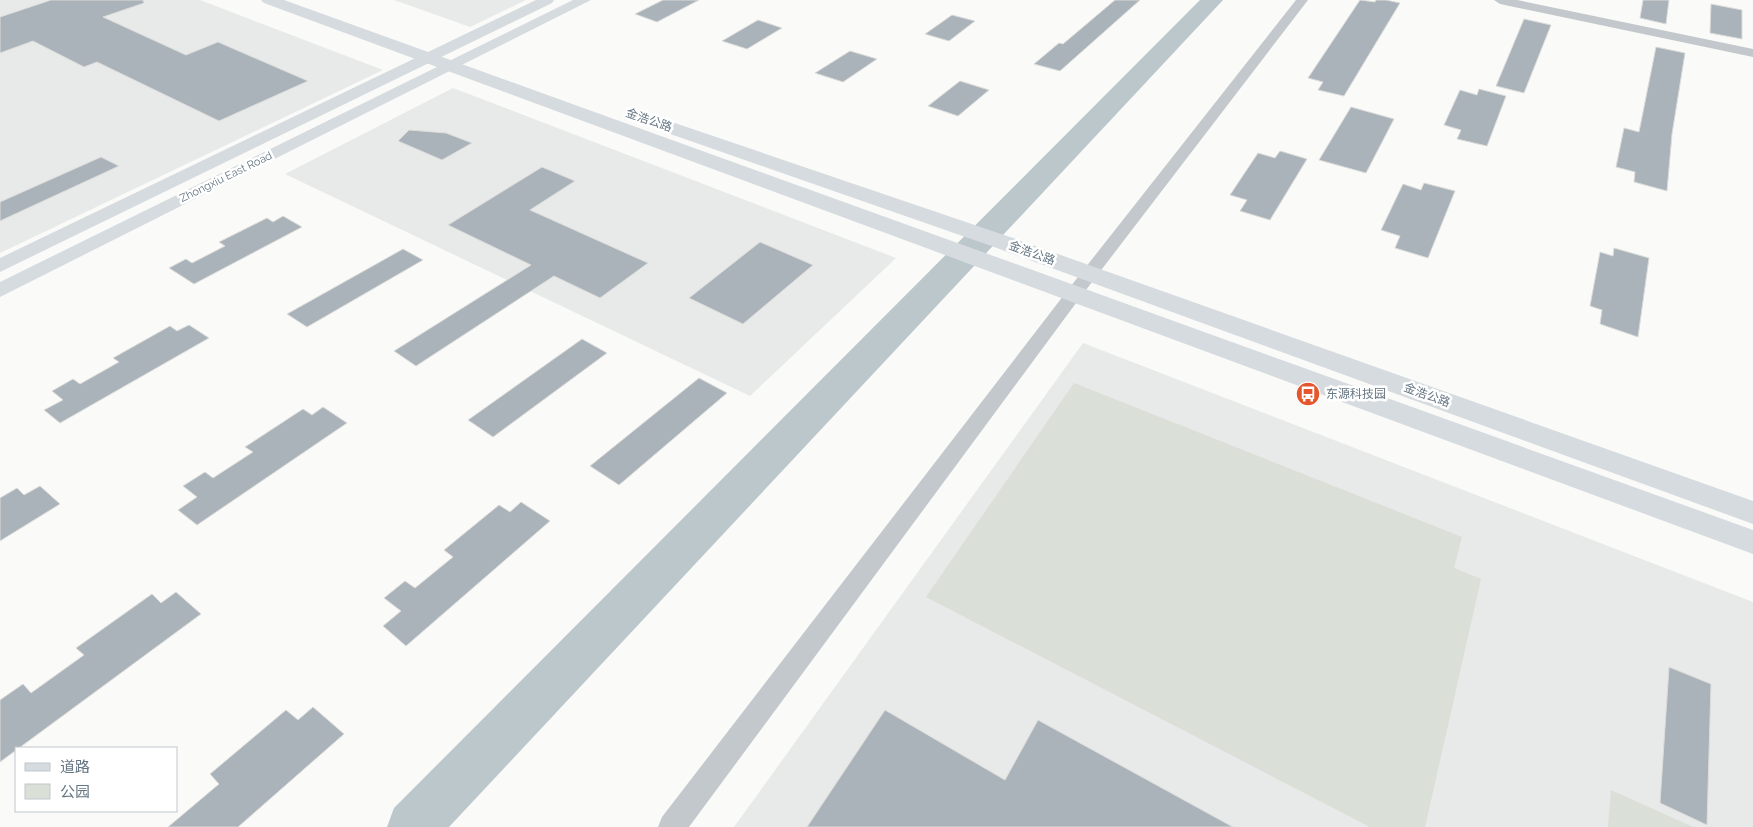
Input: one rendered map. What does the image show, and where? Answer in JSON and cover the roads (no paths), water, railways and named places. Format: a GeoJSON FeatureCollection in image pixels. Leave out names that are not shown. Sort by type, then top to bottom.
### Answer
{"type":"FeatureCollection","features":[{"type":"Feature","properties":{"kind":"main road"},"geometry":{"type":"LineString","coordinates":[[270,0],[429,58],[456,58],[938,246],[1753,542]]}},
{"type":"Feature","properties":{"kind":"main road","name":"金浩公路"},"geometry":{"type":"LineString","coordinates":[[308,0],[456,58],[958,226],[1753,513]]}},
{"type":"Feature","properties":{"kind":"main road","name":"Zhongxiu East Road"},"geometry":{"type":"LineString","coordinates":[[456,58],[547,0]]}},
{"type":"Feature","properties":{"kind":"main road","name":"Zhongxiu East Road"},"geometry":{"type":"LineString","coordinates":[[0,290],[456,58],[584,0]]}},
{"type":"Feature","properties":{"kind":"main road","name":"Zhongxiu East Road"},"geometry":{"type":"LineString","coordinates":[[0,266],[429,58]]}},
{"type":"Feature","properties":{"kind":"street"},"geometry":{"type":"LineString","coordinates":[[672,827],[1073,296],[1302,0]]}},
{"type":"Feature","properties":{"kind":"street"},"geometry":{"type":"LineString","coordinates":[[1500,0],[1753,53]]}},
{"type":"Feature","properties":{"kind":"waterway"},"geometry":{"type":"LineString","coordinates":[[413,827],[1212,0]]}},
{"type":"Feature","properties":{"kind":"place","name":"东源科技园"},"geometry":{"type":"Point","coordinates":[1308,394]}}]}
